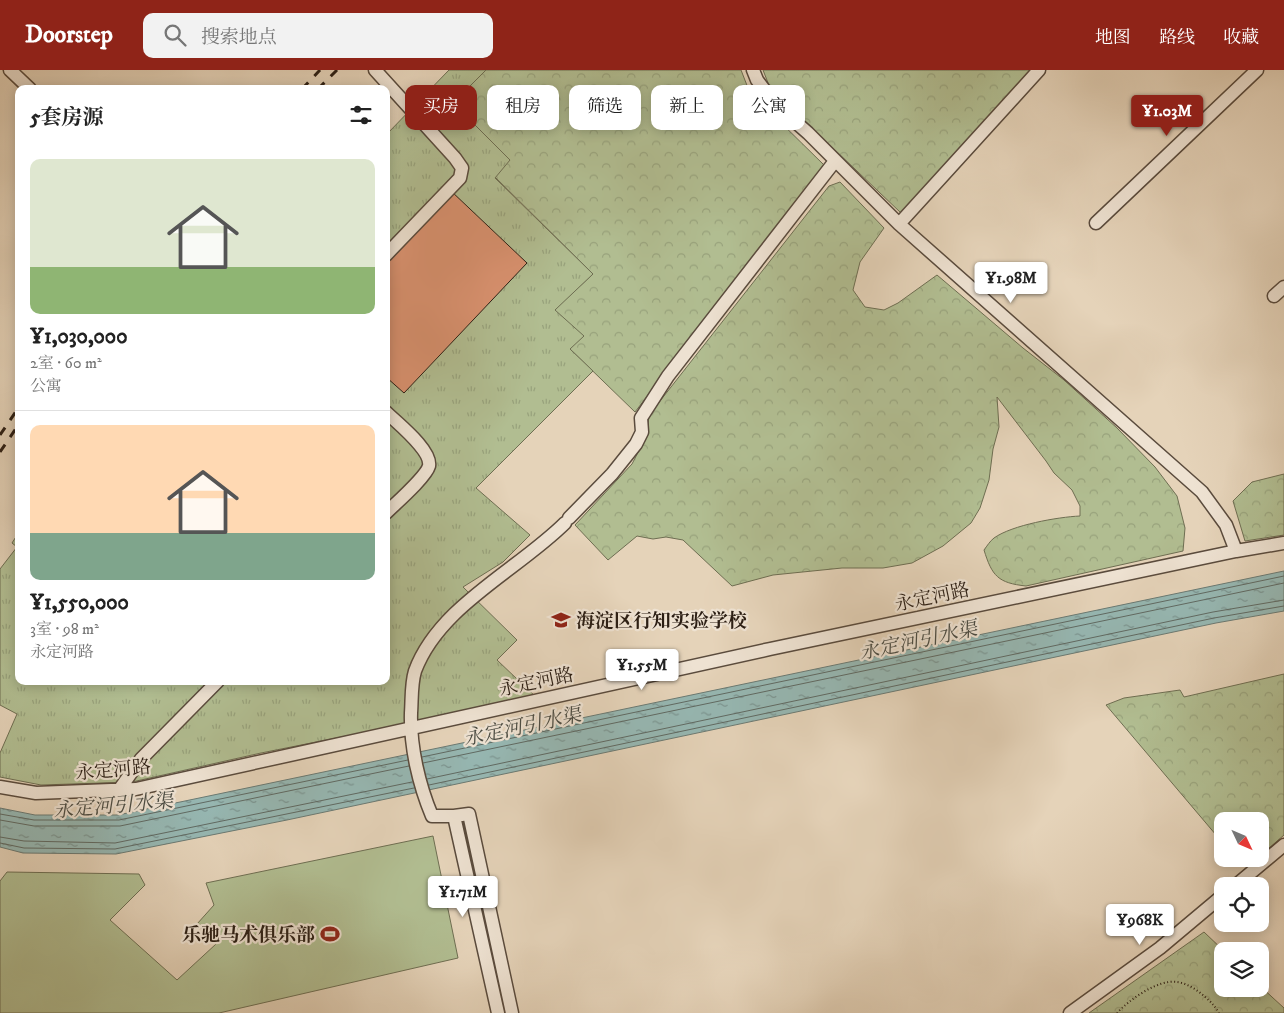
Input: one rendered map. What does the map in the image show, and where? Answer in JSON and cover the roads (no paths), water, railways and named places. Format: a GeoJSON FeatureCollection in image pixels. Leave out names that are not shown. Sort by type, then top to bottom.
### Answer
{"type":"FeatureCollection","features":[{"type":"Feature","properties":{"kind":"street"},"geometry":{"type":"LineString","coordinates":[[10,70],[26,85]]}},
{"type":"Feature","properties":{"kind":"street"},"geometry":{"type":"LineString","coordinates":[[375,70],[389,85]]}},
{"type":"Feature","properties":{"kind":"street"},"geometry":{"type":"LineString","coordinates":[[753,70],[757,80],[775,104],[808,133],[899,224],[1202,492],[1226,525],[1236,551]]}},
{"type":"Feature","properties":{"kind":"street"},"geometry":{"type":"LineString","coordinates":[[899,224],[1039,70]]}},
{"type":"Feature","properties":{"kind":"street"},"geometry":{"type":"LineString","coordinates":[[1096,223],[1257,70]]}},
{"type":"Feature","properties":{"kind":"street"},"geometry":{"type":"LineString","coordinates":[[390,86],[462,168],[460,178],[390,251]]}},
{"type":"Feature","properties":{"kind":"street"},"geometry":{"type":"LineString","coordinates":[[512,1013],[469,814],[432,816],[423,795],[411,734],[412,684],[415,672],[426,649],[438,631],[480,592],[549,539],[612,474],[636,444],[642,432],[640,418],[668,376],[835,162]]}},
{"type":"Feature","properties":{"kind":"street"},"geometry":{"type":"LineString","coordinates":[[1274,296],[1284,287]]}},
{"type":"Feature","properties":{"kind":"street"},"geometry":{"type":"LineString","coordinates":[[390,416],[416,440],[427,454],[429,465],[425,474],[390,509]]}},
{"type":"Feature","properties":{"kind":"street","name":"永定河路"},"geometry":{"type":"LineString","coordinates":[[0,786],[36,794],[136,790],[411,734],[770,649],[1236,551],[1284,543]]}},
{"type":"Feature","properties":{"kind":"street"},"geometry":{"type":"LineString","coordinates":[[120,790],[141,759],[214,685]]}},
{"type":"Feature","properties":{"kind":"street"},"geometry":{"type":"LineString","coordinates":[[454,816],[498,1013]]}},
{"type":"Feature","properties":{"kind":"street"},"geometry":{"type":"LineString","coordinates":[[1246,877],[1284,845]]}},
{"type":"Feature","properties":{"kind":"street"},"geometry":{"type":"LineString","coordinates":[[1070,1013],[1160,948],[1214,903]]}},
{"type":"Feature","properties":{"kind":"water"},"geometry":{"type":"Polygon","coordinates":[[[1284,571],[1284,611],[1216,623],[287,820],[116,854],[23,853],[0,847],[0,808],[35,815],[118,815],[1284,571]]]}},
{"type":"Feature","properties":{"kind":"railway"},"geometry":{"type":"LineString","coordinates":[[306,85],[320,70]]}},
{"type":"Feature","properties":{"kind":"railway"},"geometry":{"type":"LineString","coordinates":[[322,85],[337,70]]}},
{"type":"Feature","properties":{"kind":"railway"},"geometry":{"type":"LineString","coordinates":[[0,435],[15,413]]}},
{"type":"Feature","properties":{"kind":"railway"},"geometry":{"type":"LineString","coordinates":[[0,452],[15,430]]}},
{"type":"Feature","properties":{"kind":"place","name":"海淀区行知实验学校"},"geometry":{"type":"Point","coordinates":[561,620]}},
{"type":"Feature","properties":{"kind":"place","name":"乐驰马术俱乐部"},"geometry":{"type":"Point","coordinates":[330,934]}},
{"type":"Feature","properties":{"kind":"water label","name":"永定河引水渠"},"geometry":{"type":"Point","coordinates":[918,640]}},
{"type":"Feature","properties":{"kind":"water label","name":"永定河引水渠"},"geometry":{"type":"Point","coordinates":[522,726]}},
{"type":"Feature","properties":{"kind":"water label","name":"永定河引水渠"},"geometry":{"type":"Point","coordinates":[113,805]}}]}
